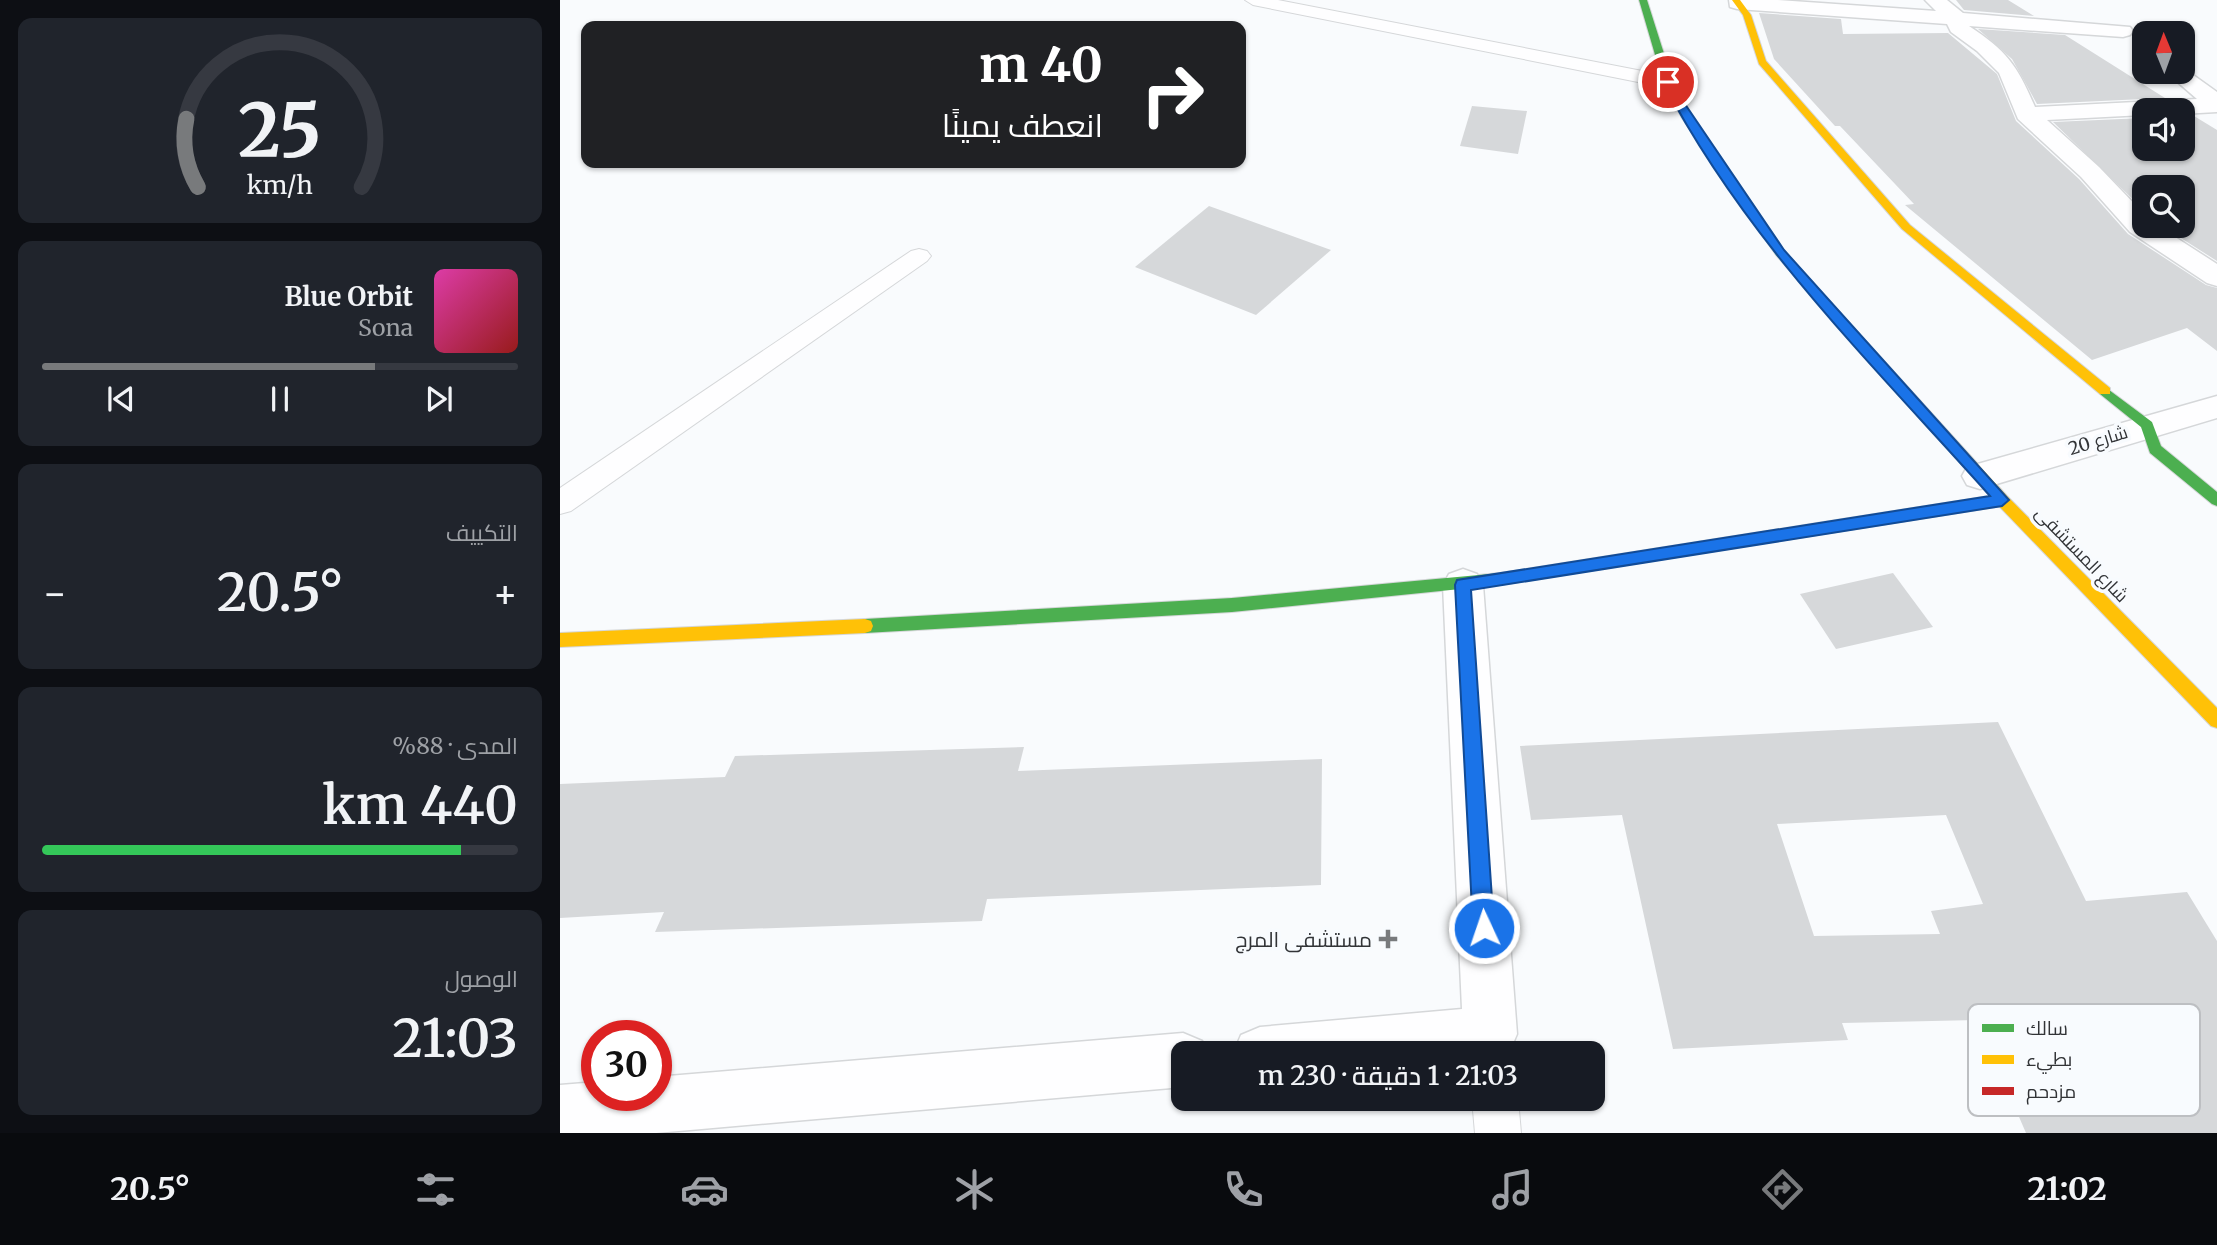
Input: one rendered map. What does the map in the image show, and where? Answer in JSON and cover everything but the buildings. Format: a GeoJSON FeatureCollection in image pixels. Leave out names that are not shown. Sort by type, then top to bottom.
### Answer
{"type":"FeatureCollection","features":[{"type":"Feature","properties":{"kind":"main road","name":"شارع المستشفى"},"geometry":{"type":"LineString","coordinates":[[1643,0],[1668,82],[1715,161],[1780,253],[1991,488],[2217,720]]}},
{"type":"Feature","properties":{"kind":"main road"},"geometry":{"type":"LineString","coordinates":[[1737,1],[1746,15],[1762,62],[1906,227],[2147,425],[2155,449],[2217,500]]}},
{"type":"Feature","properties":{"kind":"main road"},"geometry":{"type":"LineString","coordinates":[[560,640],[995,620],[1231,605],[1463,585],[1991,488]]}},
{"type":"Feature","properties":{"kind":"street"},"geometry":{"type":"LineString","coordinates":[[1935,0],[1956,18],[1958,28],[1985,46],[2009,71],[2026,114],[2090,172],[2140,226],[2217,277]]}},
{"type":"Feature","properties":{"kind":"street"},"geometry":{"type":"LineString","coordinates":[[1737,1],[2123,31]]}},
{"type":"Feature","properties":{"kind":"street"},"geometry":{"type":"LineString","coordinates":[[2105,10],[2123,31],[2132,37]]}},
{"type":"Feature","properties":{"kind":"street"},"geometry":{"type":"LineString","coordinates":[[2192,84],[2217,104]]}},
{"type":"Feature","properties":{"kind":"street"},"geometry":{"type":"LineString","coordinates":[[2026,114],[2217,104]]}},
{"type":"Feature","properties":{"kind":"street","name":"شارع 20"},"geometry":{"type":"LineString","coordinates":[[1991,488],[2147,425],[2217,407]]}},
{"type":"Feature","properties":{"kind":"street"},"geometry":{"type":"LineString","coordinates":[[1463,585],[1491,1041]]}},
{"type":"Feature","properties":{"kind":"street"},"geometry":{"type":"LineString","coordinates":[[560,1113],[1171,1061]]}},
{"type":"Feature","properties":{"kind":"lane"},"geometry":{"type":"LineString","coordinates":[[1253,0],[1668,82]]}},
{"type":"Feature","properties":{"kind":"lane"},"geometry":{"type":"LineString","coordinates":[[560,503],[919,256]]}},
{"type":"Feature","properties":{"kind":"lane"},"geometry":{"type":"LineString","coordinates":[[1496,1111],[1498,1133]]}},
{"type":"Feature","properties":{"kind":"traffic: fast"},"geometry":{"type":"LineString","coordinates":[[1643,0],[1668,82],[1687,118],[1780,253],[1910,398]]}},
{"type":"Feature","properties":{"kind":"traffic: fast"},"geometry":{"type":"LineString","coordinates":[[2105,391],[2147,425],[2155,449],[2217,500]]}},
{"type":"Feature","properties":{"kind":"traffic: fast"},"geometry":{"type":"LineString","coordinates":[[1817,529],[2002,500]]}},
{"type":"Feature","properties":{"kind":"traffic: fast"},"geometry":{"type":"LineString","coordinates":[[865,626],[1232,605],[1500,579]]}},
{"type":"Feature","properties":{"kind":"traffic: slow"},"geometry":{"type":"LineString","coordinates":[[1736,0],[1747,15],[1762,62],[1906,227],[2105,391]]}},
{"type":"Feature","properties":{"kind":"traffic: slow"},"geometry":{"type":"LineString","coordinates":[[1910,398],[2002,500],[2217,720]]}},
{"type":"Feature","properties":{"kind":"traffic: slow"},"geometry":{"type":"LineString","coordinates":[[560,640],[865,626]]}},
{"type":"Feature","properties":{"kind":"traffic: jam"},"geometry":{"type":"LineString","coordinates":[[1500,579],[1817,529]]}},
{"type":"Feature","properties":{"kind":"place","name":"مستشفى المرج"},"geometry":{"type":"Point","coordinates":[1388,939]}},
{"type":"Feature","properties":{"kind":"route"},"geometry":{"type":"LineString","coordinates":[[1484,928],[1463,585],[2002,500],[1780,253],[1687,118],[1668,82]]}}]}
